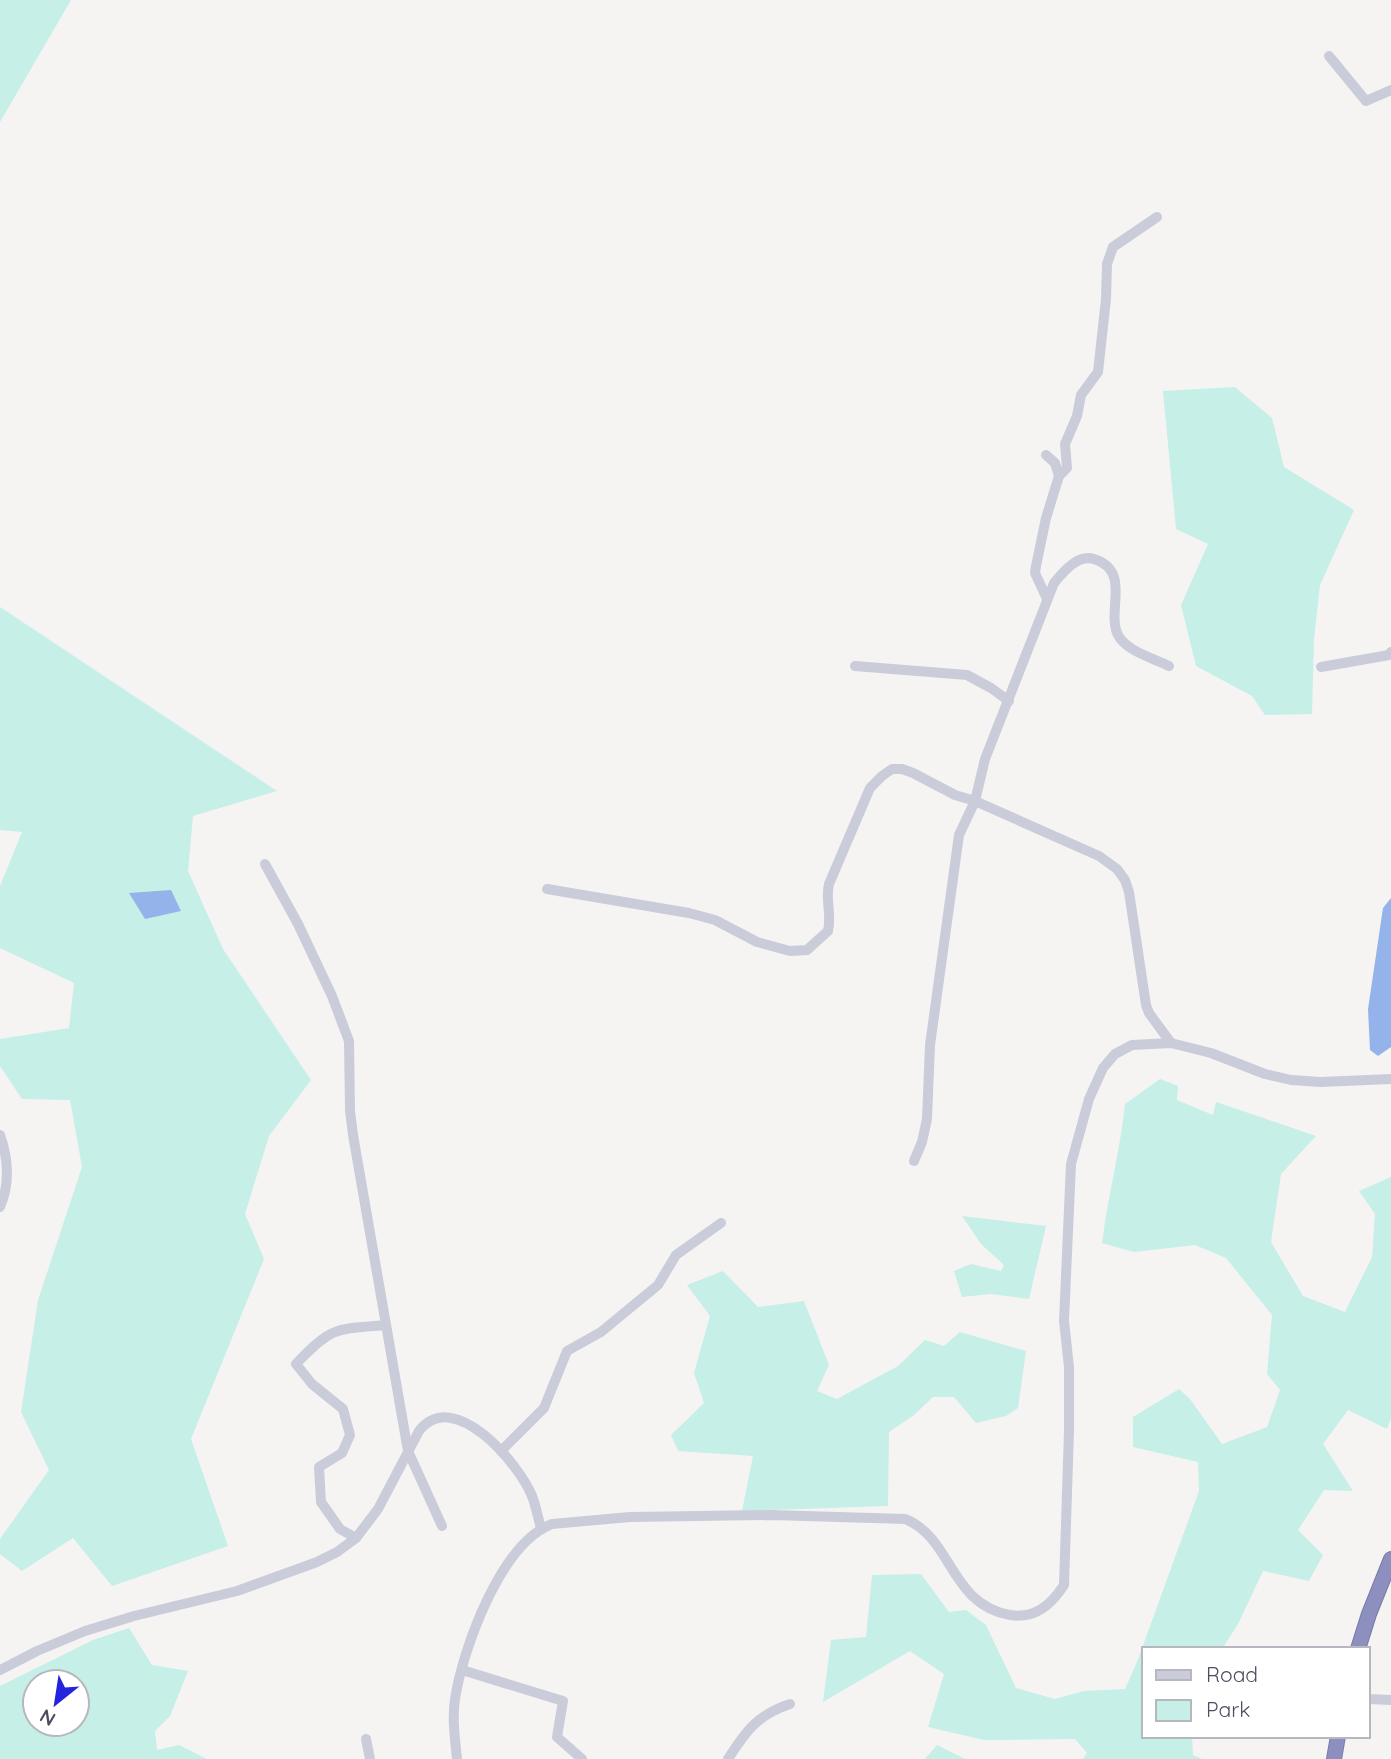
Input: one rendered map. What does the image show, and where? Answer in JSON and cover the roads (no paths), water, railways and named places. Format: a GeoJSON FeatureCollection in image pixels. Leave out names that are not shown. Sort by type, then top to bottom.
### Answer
{"type":"FeatureCollection","features":[{"type":"Feature","properties":{"kind":"highway"},"geometry":{"type":"LineString","coordinates":[[1359,1647],[1391,1559]]}},
{"type":"Feature","properties":{"kind":"highway"},"geometry":{"type":"LineString","coordinates":[[1334,1759],[1338,1738]]}},
{"type":"Feature","properties":{"kind":"street"},"geometry":{"type":"LineString","coordinates":[[1329,56],[1366,101],[1391,90]]}},
{"type":"Feature","properties":{"kind":"street"},"geometry":{"type":"LineString","coordinates":[[1046,599],[1035,573],[1036,566],[1046,518],[1059,477],[1067,468],[1065,444],[1077,416],[1082,395],[1098,372],[1107,264],[1112,247],[1157,217]]}},
{"type":"Feature","properties":{"kind":"street"},"geometry":{"type":"LineString","coordinates":[[1046,455],[1055,463],[1059,477]]}},
{"type":"Feature","properties":{"kind":"street"},"geometry":{"type":"LineString","coordinates":[[914,1161],[922,1142],[926,1119],[930,1045],[950,914],[956,850],[975,801],[985,759],[1046,599],[1055,583],[1076,562],[1087,558],[1097,560],[1114,574],[1115,626],[1119,637],[1127,646],[1169,666]]}},
{"type":"Feature","properties":{"kind":"street"},"geometry":{"type":"LineString","coordinates":[[1321,667],[1389,655],[1391,652]]}},
{"type":"Feature","properties":{"kind":"street"},"geometry":{"type":"LineString","coordinates":[[855,666],[967,675],[992,688],[1009,701]]}},
{"type":"Feature","properties":{"kind":"street"},"geometry":{"type":"LineString","coordinates":[[547,889],[689,913],[715,920],[757,942],[790,951],[807,950],[828,931],[830,913],[826,894],[870,788],[892,769],[902,769],[955,795],[975,801],[1078,846],[1117,869],[1129,892],[1146,1004],[1149,1013],[1171,1043]]}},
{"type":"Feature","properties":{"kind":"street"},"geometry":{"type":"LineString","coordinates":[[265,864],[298,923],[332,996],[349,1041],[353,1135],[408,1451],[442,1526]]}},
{"type":"Feature","properties":{"kind":"street"},"geometry":{"type":"LineString","coordinates":[[457,1759],[453,1720],[462,1670],[479,1617],[495,1584],[517,1553],[541,1528],[569,1521],[629,1517],[772,1515],[905,1519],[925,1529],[968,1592],[978,1603],[991,1611],[1018,1616],[1030,1615],[1054,1600],[1064,1585],[1069,1432],[1069,1367],[1065,1321],[1071,1164],[1089,1099],[1108,1061],[1122,1049],[1132,1045],[1171,1043],[1211,1053],[1265,1074],[1291,1080],[1321,1082],[1391,1079]]}},
{"type":"Feature","properties":{"kind":"street"},"geometry":{"type":"LineString","coordinates":[[0,1135],[6,1158],[6,1181],[0,1207]]}},
{"type":"Feature","properties":{"kind":"street"},"geometry":{"type":"LineString","coordinates":[[501,1451],[544,1408],[567,1351],[601,1332],[658,1285],[676,1255],[721,1223]]}},
{"type":"Feature","properties":{"kind":"street"},"geometry":{"type":"LineString","coordinates":[[356,1538],[340,1529],[321,1502],[319,1467],[342,1453],[350,1434],[343,1409],[312,1384],[296,1364],[319,1339],[339,1329],[386,1325]]}},
{"type":"Feature","properties":{"kind":"street"},"geometry":{"type":"LineString","coordinates":[[0,1670],[85,1631],[237,1591],[337,1552],[356,1538],[378,1509],[426,1422],[436,1418],[449,1418],[471,1424],[488,1437],[532,1495],[541,1528]]}},
{"type":"Feature","properties":{"kind":"street"},"geometry":{"type":"LineString","coordinates":[[462,1670],[563,1701],[557,1737],[582,1759]]}},
{"type":"Feature","properties":{"kind":"street"},"geometry":{"type":"LineString","coordinates":[[1370,1699],[1391,1700]]}},
{"type":"Feature","properties":{"kind":"street"},"geometry":{"type":"LineString","coordinates":[[728,1759],[756,1721],[771,1710],[790,1704]]}},
{"type":"Feature","properties":{"kind":"street"},"geometry":{"type":"LineString","coordinates":[[366,1739],[370,1759]]}},
{"type":"Feature","properties":{"kind":"water"},"geometry":{"type":"Polygon","coordinates":[[[171,890],[181,911],[145,919],[129,893],[171,890]]]}},
{"type":"Feature","properties":{"kind":"water"},"geometry":{"type":"Polygon","coordinates":[[[1391,898],[1391,1047],[1378,1056],[1370,1050],[1368,1009],[1383,908],[1391,898]]]}}]}
